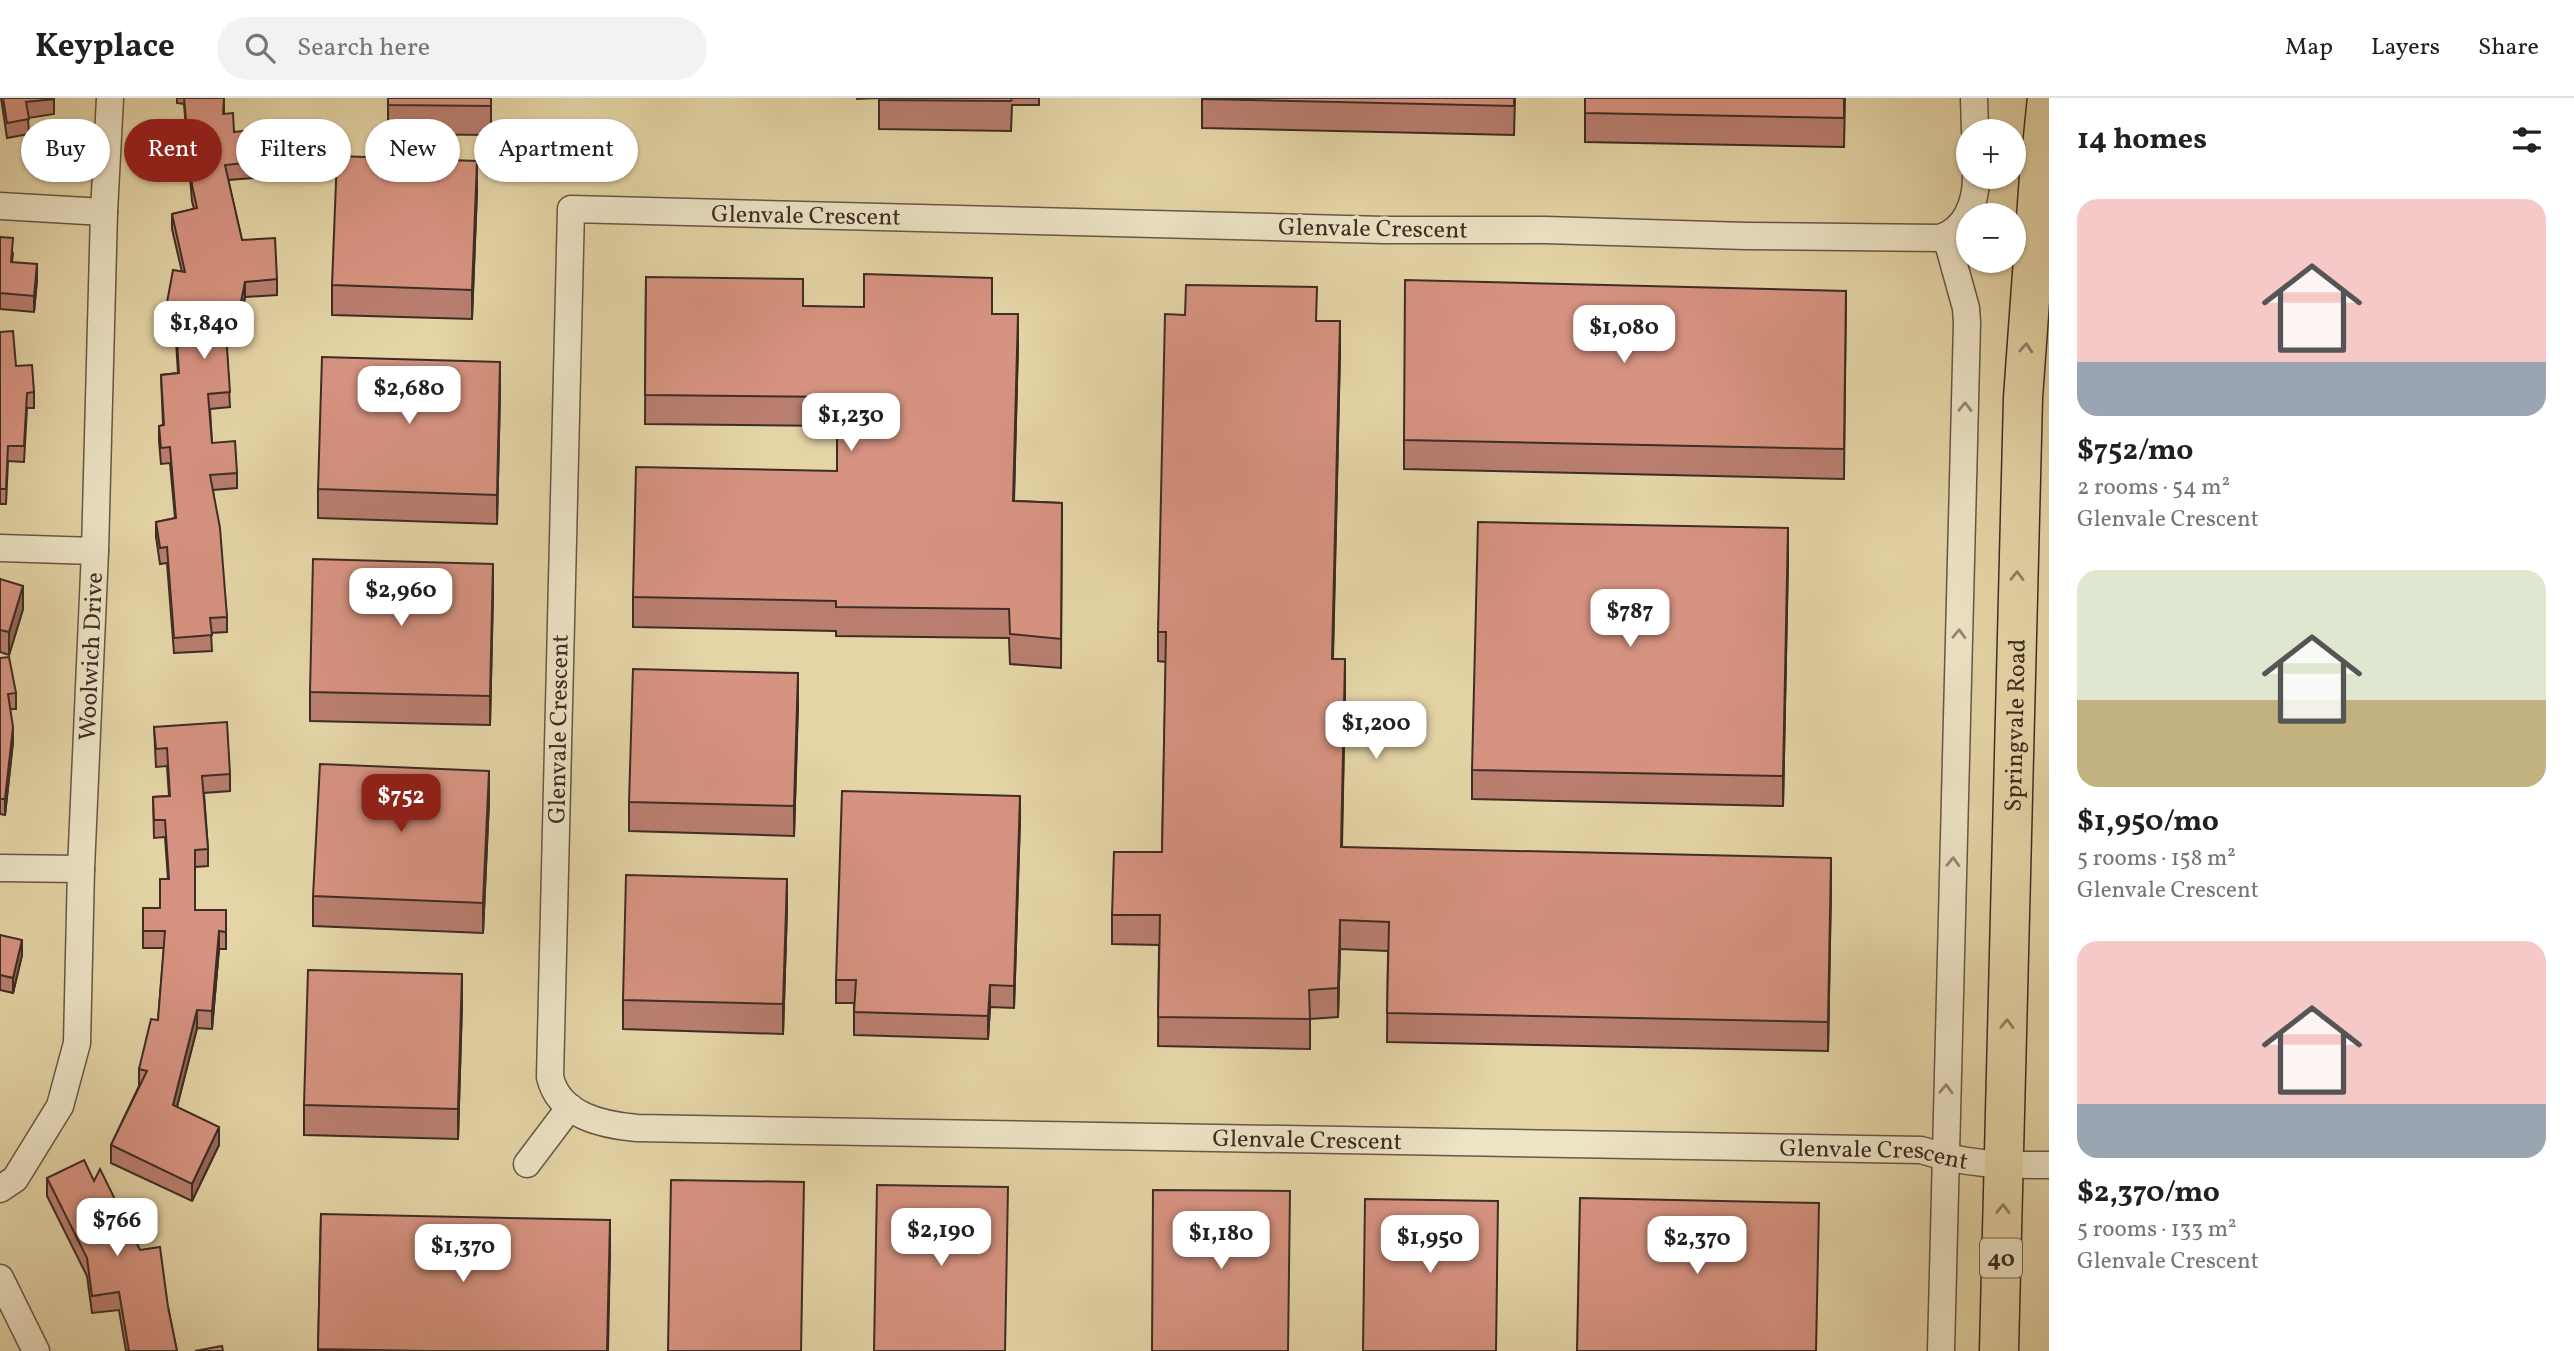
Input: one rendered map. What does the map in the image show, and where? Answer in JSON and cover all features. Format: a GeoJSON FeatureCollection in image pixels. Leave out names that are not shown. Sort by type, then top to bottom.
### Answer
{"type":"FeatureCollection","features":[{"type":"Feature","properties":{"kind":"highway","name":"Springvale Road"},"geometry":{"type":"LineString","coordinates":[[1999,1351],[2022,411],[2047,98]]}},
{"type":"Feature","properties":{"kind":"street","name":"Woolwich Drive"},"geometry":{"type":"LineString","coordinates":[[0,1189],[15,1179],[60,1106],[78,1043],[81,869],[110,98]]}},
{"type":"Feature","properties":{"kind":"street"},"geometry":{"type":"LineString","coordinates":[[1974,98],[1975,119]]}},
{"type":"Feature","properties":{"kind":"street"},"geometry":{"type":"LineString","coordinates":[[1941,1351],[1967,323],[1966,308],[1947,236],[1959,226],[1971,207],[1975,189]]}},
{"type":"Feature","properties":{"kind":"street"},"geometry":{"type":"LineString","coordinates":[[0,206],[104,212]]}},
{"type":"Feature","properties":{"kind":"street","name":"Glenvale Crescent"},"geometry":{"type":"LineString","coordinates":[[1947,236],[1927,238],[1545,230],[1384,230],[571,209],[550,1065],[553,1090],[570,1107],[598,1122],[637,1128],[1921,1150],[1983,1165],[2049,1166]]}},
{"type":"Feature","properties":{"kind":"street"},"geometry":{"type":"LineString","coordinates":[[0,548],[94,551]]}},
{"type":"Feature","properties":{"kind":"street"},"geometry":{"type":"LineString","coordinates":[[0,867],[81,869]]}},
{"type":"Feature","properties":{"kind":"street"},"geometry":{"type":"LineString","coordinates":[[527,1164],[570,1107]]}},
{"type":"Feature","properties":{"kind":"street"},"geometry":{"type":"LineString","coordinates":[[0,1279],[36,1351]]}},
{"type":"Feature","properties":{"kind":"building"},"geometry":{"type":"Polygon","coordinates":[[[3,98],[54,98],[26,102],[29,119],[7,123],[3,98]]]}},
{"type":"Feature","properties":{"kind":"building"},"geometry":{"type":"Polygon","coordinates":[[[184,98],[224,98],[223,114],[233,113],[236,164],[225,165],[242,240],[275,238],[277,279],[245,282],[237,322],[225,319],[230,392],[208,394],[212,443],[235,441],[237,473],[210,475],[220,528],[227,617],[210,618],[212,635],[174,638],[167,547],[160,548],[156,522],[176,518],[170,447],[161,448],[159,426],[164,425],[161,375],[179,373],[175,310],[166,308],[173,270],[185,272],[172,214],[197,208],[192,182],[222,182],[222,119],[186,119],[184,98]]]}},
{"type":"Feature","properties":{"kind":"building"},"geometry":{"type":"Polygon","coordinates":[[[388,98],[491,98],[491,106],[388,105],[388,98]]]}},
{"type":"Feature","properties":{"kind":"building"},"geometry":{"type":"Polygon","coordinates":[[[879,98],[1012,98],[1011,101],[879,98]]]}},
{"type":"Feature","properties":{"kind":"building"},"geometry":{"type":"Polygon","coordinates":[[[1514,98],[1514,106],[1202,99],[1514,98]]]}},
{"type":"Feature","properties":{"kind":"building"},"geometry":{"type":"Polygon","coordinates":[[[1585,98],[1844,98],[1844,118],[1585,113],[1585,98]]]}},
{"type":"Feature","properties":{"kind":"building"},"geometry":{"type":"Polygon","coordinates":[[[351,156],[365,157],[365,182],[460,182],[460,160],[474,161],[474,182],[476,182],[472,290],[332,285],[336,182],[351,182],[351,156]]]}},
{"type":"Feature","properties":{"kind":"building"},"geometry":{"type":"Polygon","coordinates":[[[0,237],[13,238],[11,262],[37,264],[34,296],[0,293],[0,237]]]}},
{"type":"Feature","properties":{"kind":"building"},"geometry":{"type":"Polygon","coordinates":[[[864,274],[992,278],[992,314],[1018,314],[1013,501],[1062,503],[1061,639],[1010,634],[1009,609],[836,607],[836,601],[633,597],[636,467],[837,471],[837,397],[645,395],[646,277],[803,279],[803,306],[864,307],[864,274]]]}},
{"type":"Feature","properties":{"kind":"building"},"geometry":{"type":"Polygon","coordinates":[[[1405,280],[1846,291],[1844,449],[1404,440],[1405,280]]]}},
{"type":"Feature","properties":{"kind":"building"},"geometry":{"type":"Polygon","coordinates":[[[1186,285],[1317,287],[1316,321],[1340,321],[1332,659],[1345,659],[1341,847],[1831,858],[1828,1022],[1387,1013],[1389,922],[1340,920],[1338,988],[1309,990],[1310,1019],[1158,1017],[1160,915],[1112,915],[1114,852],[1162,852],[1166,632],[1158,632],[1165,314],[1185,315],[1186,285]]]}},
{"type":"Feature","properties":{"kind":"building"},"geometry":{"type":"Polygon","coordinates":[[[13,331],[16,366],[32,365],[34,392],[27,393],[24,446],[8,446],[6,489],[0,489],[0,332],[13,331]]]}},
{"type":"Feature","properties":{"kind":"building"},"geometry":{"type":"Polygon","coordinates":[[[322,357],[500,362],[497,495],[318,489],[322,357]]]}},
{"type":"Feature","properties":{"kind":"building"},"geometry":{"type":"Polygon","coordinates":[[[1478,522],[1788,528],[1783,776],[1472,770],[1478,522]]]}},
{"type":"Feature","properties":{"kind":"building"},"geometry":{"type":"Polygon","coordinates":[[[313,559],[493,564],[490,696],[310,692],[313,559]]]}},
{"type":"Feature","properties":{"kind":"building"},"geometry":{"type":"Polygon","coordinates":[[[0,579],[23,586],[9,632],[0,630],[0,579]]]}},
{"type":"Feature","properties":{"kind":"building"},"geometry":{"type":"Polygon","coordinates":[[[9,657],[16,693],[8,694],[13,727],[5,799],[0,799],[0,658],[9,657]]]}},
{"type":"Feature","properties":{"kind":"building"},"geometry":{"type":"Polygon","coordinates":[[[633,669],[798,673],[794,806],[629,802],[633,669]]]}},
{"type":"Feature","properties":{"kind":"building"},"geometry":{"type":"Polygon","coordinates":[[[227,722],[230,774],[202,776],[208,849],[195,850],[195,910],[226,910],[226,932],[219,931],[212,1011],[197,1010],[173,1105],[219,1127],[192,1184],[111,1145],[147,1071],[139,1069],[151,1019],[158,1020],[165,931],[143,931],[143,908],[160,908],[160,879],[169,879],[165,820],[154,820],[153,797],[170,796],[167,748],[156,749],[154,727],[227,722]]]}},
{"type":"Feature","properties":{"kind":"building"},"geometry":{"type":"Polygon","coordinates":[[[320,764],[489,771],[483,903],[313,896],[320,764]]]}},
{"type":"Feature","properties":{"kind":"building"},"geometry":{"type":"Polygon","coordinates":[[[842,791],[1020,796],[1014,986],[990,985],[988,1016],[854,1012],[856,980],[836,980],[842,791]]]}},
{"type":"Feature","properties":{"kind":"building"},"geometry":{"type":"Polygon","coordinates":[[[626,875],[787,879],[783,1004],[623,1000],[626,875]]]}},
{"type":"Feature","properties":{"kind":"building"},"geometry":{"type":"Polygon","coordinates":[[[0,935],[22,940],[13,978],[0,975],[0,935]]]}},
{"type":"Feature","properties":{"kind":"building"},"geometry":{"type":"Polygon","coordinates":[[[308,970],[462,974],[458,1109],[304,1105],[308,970]]]}},
{"type":"Feature","properties":{"kind":"building"},"geometry":{"type":"Polygon","coordinates":[[[84,1160],[94,1181],[100,1169],[140,1250],[160,1247],[177,1351],[129,1351],[119,1292],[92,1296],[87,1258],[47,1178],[84,1160]]]}},
{"type":"Feature","properties":{"kind":"building"},"geometry":{"type":"Polygon","coordinates":[[[671,1180],[804,1182],[801,1351],[668,1351],[671,1180]]]}},
{"type":"Feature","properties":{"kind":"building"},"geometry":{"type":"Polygon","coordinates":[[[877,1185],[1008,1187],[1005,1351],[874,1351],[877,1185]]]}},
{"type":"Feature","properties":{"kind":"building"},"geometry":{"type":"Polygon","coordinates":[[[1153,1190],[1290,1191],[1288,1351],[1152,1351],[1153,1190]]]}},
{"type":"Feature","properties":{"kind":"building"},"geometry":{"type":"Polygon","coordinates":[[[1580,1198],[1819,1203],[1816,1351],[1577,1351],[1580,1198]]]}},
{"type":"Feature","properties":{"kind":"building"},"geometry":{"type":"Polygon","coordinates":[[[1365,1199],[1498,1201],[1496,1351],[1363,1351],[1365,1199]]]}},
{"type":"Feature","properties":{"kind":"building"},"geometry":{"type":"Polygon","coordinates":[[[321,1214],[610,1220],[607,1351],[318,1349],[321,1214]]]}},
{"type":"Feature","properties":{"kind":"building"},"geometry":{"type":"Polygon","coordinates":[[[222,1346],[223,1351],[195,1351],[222,1346]]]}}]}
